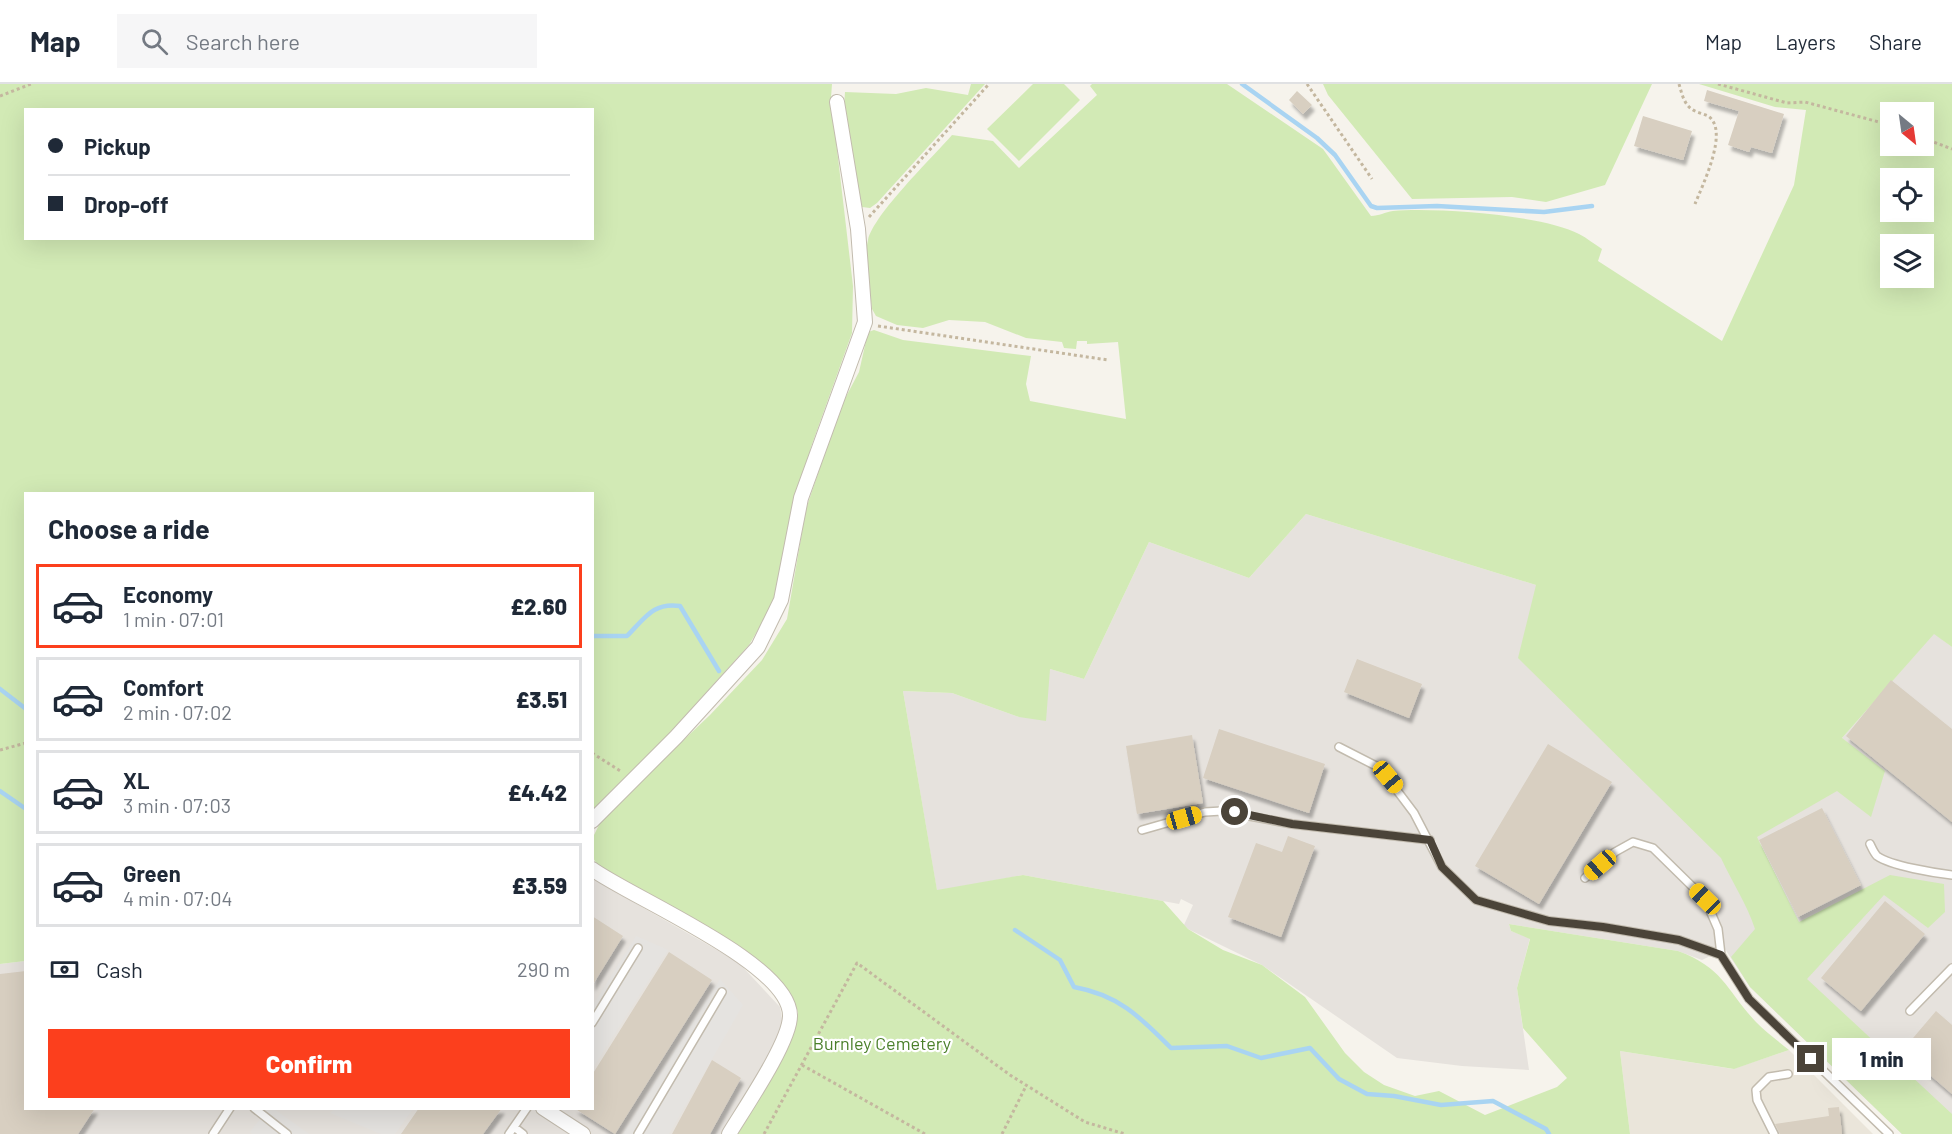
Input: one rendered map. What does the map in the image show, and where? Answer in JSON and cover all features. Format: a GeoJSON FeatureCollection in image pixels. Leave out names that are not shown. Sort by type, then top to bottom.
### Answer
{"type":"FeatureCollection","features":[{"type":"Feature","properties":{"kind":"street"},"geometry":{"type":"LineString","coordinates":[[594,818],[633,780],[758,647],[780,600],[801,498],[865,322],[858,230],[837,102]]}},
{"type":"Feature","properties":{"kind":"street"},"geometry":{"type":"LineString","coordinates":[[594,870],[753,963],[785,999],[790,1016],[785,1036],[729,1134]]}},
{"type":"Feature","properties":{"kind":"street"},"geometry":{"type":"LineString","coordinates":[[546,1110],[583,1134]]}},
{"type":"Feature","properties":{"kind":"lane"},"geometry":{"type":"LineString","coordinates":[[1339,747],[1380,768],[1397,787],[1430,840],[1442,867],[1476,900],[1549,921],[1603,927],[1679,940],[1721,955]]}},
{"type":"Feature","properties":{"kind":"lane"},"geometry":{"type":"LineString","coordinates":[[1142,830],[1205,812],[1222,811],[1292,824],[1430,840]]}},
{"type":"Feature","properties":{"kind":"lane"},"geometry":{"type":"LineString","coordinates":[[1585,878],[1615,852],[1633,842],[1653,848],[1705,899],[1718,929],[1721,955],[1749,999],[1889,1134]]}},
{"type":"Feature","properties":{"kind":"lane"},"geometry":{"type":"LineString","coordinates":[[1870,844],[1876,855],[1891,862],[1928,872],[1952,874]]}},
{"type":"Feature","properties":{"kind":"lane"},"geometry":{"type":"LineString","coordinates":[[594,1020],[638,948]]}},
{"type":"Feature","properties":{"kind":"lane"},"geometry":{"type":"LineString","coordinates":[[1910,1011],[1952,968]]}},
{"type":"Feature","properties":{"kind":"lane"},"geometry":{"type":"LineString","coordinates":[[638,1134],[722,992]]}},
{"type":"Feature","properties":{"kind":"lane"},"geometry":{"type":"LineString","coordinates":[[1774,1134],[1757,1100],[1756,1090],[1768,1077],[1788,1074]]}},
{"type":"Feature","properties":{"kind":"lane"},"geometry":{"type":"LineString","coordinates":[[213,1134],[229,1110]]}},
{"type":"Feature","properties":{"kind":"lane"},"geometry":{"type":"LineString","coordinates":[[257,1110],[287,1134]]}},
{"type":"Feature","properties":{"kind":"lane"},"geometry":{"type":"LineString","coordinates":[[523,1134],[511,1131],[526,1110]]}},
{"type":"Feature","properties":{"kind":"path"},"geometry":{"type":"LineString","coordinates":[[0,96],[31,84]]}},
{"type":"Feature","properties":{"kind":"path"},"geometry":{"type":"LineString","coordinates":[[858,230],[989,84]]}},
{"type":"Feature","properties":{"kind":"path"},"geometry":{"type":"LineString","coordinates":[[1307,84],[1372,179]]}},
{"type":"Feature","properties":{"kind":"path"},"geometry":{"type":"LineString","coordinates":[[1679,84],[1685,102],[1692,111],[1709,116],[1715,125],[1714,157],[1695,204]]}},
{"type":"Feature","properties":{"kind":"path"},"geometry":{"type":"LineString","coordinates":[[1718,84],[1786,103],[1805,102],[1880,122]]}},
{"type":"Feature","properties":{"kind":"path"},"geometry":{"type":"LineString","coordinates":[[1934,143],[1952,150]]}},
{"type":"Feature","properties":{"kind":"path"},"geometry":{"type":"LineString","coordinates":[[865,322],[891,330],[1108,360]]}},
{"type":"Feature","properties":{"kind":"path"},"geometry":{"type":"LineString","coordinates":[[0,750],[24,744]]}},
{"type":"Feature","properties":{"kind":"path"},"geometry":{"type":"LineString","coordinates":[[594,754],[633,780]]}},
{"type":"Feature","properties":{"kind":"path"},"geometry":{"type":"LineString","coordinates":[[764,1134],[857,963],[1026,1086],[1085,1122],[1125,1134]]}},
{"type":"Feature","properties":{"kind":"path"},"geometry":{"type":"LineString","coordinates":[[802,1065],[925,1134]]}},
{"type":"Feature","properties":{"kind":"path"},"geometry":{"type":"LineString","coordinates":[[1002,1134],[1026,1086]]}},
{"type":"Feature","properties":{"kind":"shaded area"},"geometry":{"type":"Polygon","coordinates":[[[1306,514],[1536,585],[1842,738],[1934,633],[1952,647],[1952,1134],[1902,1134],[1750,987],[1725,949],[1702,960],[1678,951],[1509,924],[1511,931],[1530,938],[1517,988],[1529,1070],[1462,1066],[1397,1058],[1262,965],[1188,929],[1184,925],[1193,905],[1181,899],[1179,904],[1023,875],[937,891],[903,691],[952,693],[1019,717],[1050,669],[1084,679],[1149,542],[1249,578],[1306,514]]]}},
{"type":"Feature","properties":{"kind":"shaded area"},"geometry":{"type":"Polygon","coordinates":[[[594,880],[738,962],[780,1007],[785,1036],[729,1134],[0,1134],[0,964],[24,961],[24,1110],[594,1110],[594,880]]]}},
{"type":"Feature","properties":{"kind":"shaded area"},"geometry":{"type":"Polygon","coordinates":[[[636,936],[668,950],[594,1066],[594,1003],[636,936]]]}},
{"type":"Feature","properties":{"kind":"shaded area"},"geometry":{"type":"Polygon","coordinates":[[[720,979],[743,1005],[669,1134],[623,1134],[720,979]]]}},
{"type":"Feature","properties":{"kind":"shaded area"},"geometry":{"type":"Polygon","coordinates":[[[1789,1050],[1873,1134],[1630,1134],[1620,1051],[1733,1069],[1789,1050]]]}},
{"type":"Feature","properties":{"kind":"shaded area"},"geometry":{"type":"Polygon","coordinates":[[[249,1110],[275,1110],[309,1134],[252,1134],[250,1132],[261,1118],[249,1110]]]}},
{"type":"Feature","properties":{"kind":"shaded area"},"geometry":{"type":"Polygon","coordinates":[[[333,1110],[412,1110],[395,1134],[381,1134],[330,1113],[333,1110]]]}},
{"type":"Feature","properties":{"kind":"green space"},"geometry":{"type":"Polygon","coordinates":[[[0,84],[832,84],[831,98],[853,286],[852,333],[811,447],[774,602],[749,645],[666,737],[594,808],[594,492],[24,492],[24,961],[0,964],[0,84]]]}},
{"type":"Feature","properties":{"kind":"green space"},"geometry":{"type":"Polygon","coordinates":[[[971,84],[985,84],[877,203],[870,208],[862,207],[844,107],[845,92],[896,94],[926,88],[968,95],[971,84]]]}},
{"type":"Feature","properties":{"kind":"green space"},"geometry":{"type":"Polygon","coordinates":[[[1033,84],[1064,84],[1080,100],[1019,161],[987,129],[1033,84]]]}},
{"type":"Feature","properties":{"kind":"green space","name":"Burnley Cemetery"},"geometry":{"type":"Polygon","coordinates":[[[1092,84],[1227,84],[1323,149],[1371,216],[1393,211],[1434,210],[1515,217],[1562,227],[1602,249],[1598,261],[1722,341],[1794,185],[1806,110],[1775,107],[1699,84],[1952,84],[1952,647],[1934,634],[1842,738],[1885,771],[1871,817],[1837,791],[1757,837],[1799,922],[1890,875],[1944,884],[1945,912],[1928,928],[1884,895],[1807,979],[1952,1114],[1952,1134],[1902,1134],[1750,987],[1731,957],[1755,929],[1721,858],[1518,658],[1536,585],[1306,514],[1249,578],[1149,542],[1084,679],[1050,669],[1046,721],[1019,717],[952,693],[903,691],[937,890],[1023,875],[1163,901],[1188,929],[1223,950],[1262,965],[1305,997],[1345,1053],[1364,1072],[1384,1085],[1415,1096],[1439,1091],[1485,1115],[1557,1087],[1567,1078],[1523,1028],[1517,988],[1530,939],[1511,931],[1509,924],[1678,951],[1715,972],[1756,1022],[1789,1050],[1734,1069],[1620,1051],[1630,1134],[729,1134],[798,1013],[787,991],[768,970],[742,949],[681,912],[600,869],[594,860],[594,835],[600,823],[615,805],[710,715],[762,660],[787,619],[806,509],[840,408],[859,372],[868,332],[874,330],[903,340],[1031,356],[1026,384],[1030,401],[1126,419],[1118,342],[1087,344],[1087,341],[1077,341],[1076,349],[1064,348],[1062,342],[1026,338],[985,322],[949,320],[923,328],[897,325],[876,316],[872,309],[866,257],[868,240],[873,229],[892,201],[952,135],[993,141],[1019,168],[1097,95],[1090,86],[1092,84]]]}},
{"type":"Feature","properties":{"kind":"green space"},"geometry":{"type":"Polygon","coordinates":[[[1323,84],[1652,84],[1605,185],[1546,202],[1512,197],[1412,199],[1328,95],[1323,84]]]}},
{"type":"Feature","properties":{"kind":"building"},"geometry":{"type":"Polygon","coordinates":[[[1707,90],[1784,114],[1772,153],[1751,147],[1749,152],[1728,145],[1739,111],[1704,101],[1707,90]]]}},
{"type":"Feature","properties":{"kind":"building"},"geometry":{"type":"Polygon","coordinates":[[[1297,91],[1312,105],[1303,114],[1289,100],[1297,91]]]}},
{"type":"Feature","properties":{"kind":"building"},"geometry":{"type":"Polygon","coordinates":[[[1643,116],[1692,131],[1683,160],[1634,146],[1643,116]]]}},
{"type":"Feature","properties":{"kind":"building"},"geometry":{"type":"Polygon","coordinates":[[[1357,659],[1422,684],[1409,718],[1344,692],[1357,659]]]}},
{"type":"Feature","properties":{"kind":"building"},"geometry":{"type":"Polygon","coordinates":[[[1891,680],[1952,729],[1952,822],[1846,736],[1891,680]]]}},
{"type":"Feature","properties":{"kind":"building"},"geometry":{"type":"Polygon","coordinates":[[[1219,729],[1325,764],[1309,813],[1203,778],[1219,729]]]}},
{"type":"Feature","properties":{"kind":"building"},"geometry":{"type":"Polygon","coordinates":[[[1192,735],[1203,803],[1137,814],[1126,746],[1192,735]]]}},
{"type":"Feature","properties":{"kind":"building"},"geometry":{"type":"Polygon","coordinates":[[[1548,744],[1612,782],[1539,904],[1475,866],[1548,744]]]}},
{"type":"Feature","properties":{"kind":"building"},"geometry":{"type":"Polygon","coordinates":[[[1822,808],[1861,885],[1798,917],[1759,840],[1822,808]]]}},
{"type":"Feature","properties":{"kind":"building"},"geometry":{"type":"Polygon","coordinates":[[[1288,836],[1315,846],[1281,937],[1228,917],[1256,843],[1282,852],[1288,836]]]}},
{"type":"Feature","properties":{"kind":"building"},"geometry":{"type":"Polygon","coordinates":[[[1885,901],[1925,934],[1861,1011],[1821,978],[1885,901]]]}},
{"type":"Feature","properties":{"kind":"building"},"geometry":{"type":"Polygon","coordinates":[[[594,917],[623,936],[594,983],[594,917]]]}},
{"type":"Feature","properties":{"kind":"building"},"geometry":{"type":"Polygon","coordinates":[[[669,952],[712,980],[615,1134],[577,1110],[594,1110],[594,1072],[669,952]]]}},
{"type":"Feature","properties":{"kind":"building"},"geometry":{"type":"Polygon","coordinates":[[[24,971],[24,1110],[94,1110],[78,1134],[0,1134],[0,974],[24,971]]]}},
{"type":"Feature","properties":{"kind":"building"},"geometry":{"type":"Polygon","coordinates":[[[1936,1011],[1952,1025],[1952,1094],[1902,1051],[1936,1011]]]}},
{"type":"Feature","properties":{"kind":"building"},"geometry":{"type":"Polygon","coordinates":[[[712,1060],[741,1078],[710,1134],[672,1134],[712,1060]]]}},
{"type":"Feature","properties":{"kind":"building"},"geometry":{"type":"Polygon","coordinates":[[[1839,1107],[1842,1134],[1780,1134],[1775,1124],[1829,1116],[1828,1108],[1839,1107]]]}},
{"type":"Feature","properties":{"kind":"building"},"geometry":{"type":"Polygon","coordinates":[[[418,1110],[501,1110],[483,1134],[401,1134],[418,1110]]]}},
{"type":"Feature","properties":{"kind":"waterway"},"geometry":{"type":"LineString","coordinates":[[1242,84],[1317,138],[1335,155],[1371,206],[1377,208],[1437,206],[1544,212],[1592,206]]}},
{"type":"Feature","properties":{"kind":"waterway"},"geometry":{"type":"LineString","coordinates":[[594,636],[627,636],[656,609],[663,606],[680,606],[719,671]]}},
{"type":"Feature","properties":{"kind":"waterway"},"geometry":{"type":"LineString","coordinates":[[0,689],[24,707]]}},
{"type":"Feature","properties":{"kind":"waterway"},"geometry":{"type":"LineString","coordinates":[[0,791],[24,808]]}},
{"type":"Feature","properties":{"kind":"waterway"},"geometry":{"type":"LineString","coordinates":[[1015,930],[1060,960],[1074,987],[1104,996],[1128,1009],[1171,1048],[1227,1046],[1261,1058],[1310,1048],[1339,1079],[1367,1094],[1394,1096],[1441,1105],[1493,1101],[1546,1129],[1549,1134]]}},
{"type":"Feature","properties":{"kind":"route"},"geometry":{"type":"LineString","coordinates":[[1235,812],[1292,824],[1430,840],[1442,867],[1476,900],[1549,921],[1603,927],[1679,940],[1721,955],[1749,999],[1811,1059]]}}]}
